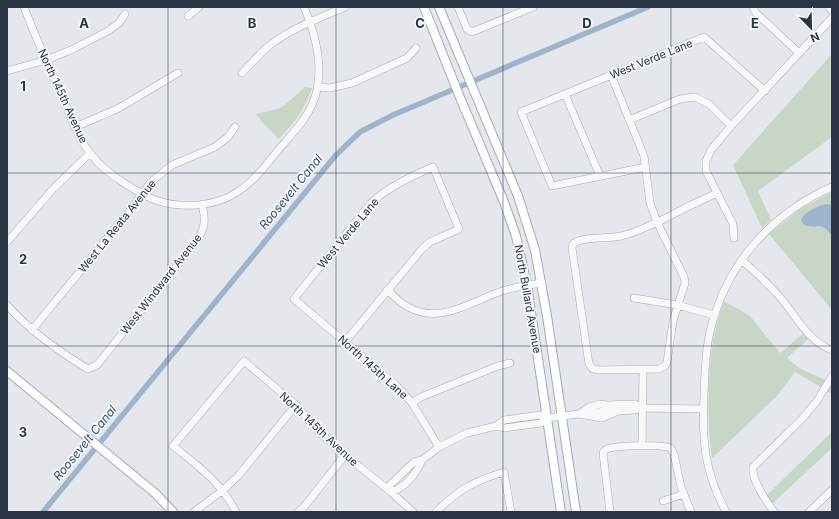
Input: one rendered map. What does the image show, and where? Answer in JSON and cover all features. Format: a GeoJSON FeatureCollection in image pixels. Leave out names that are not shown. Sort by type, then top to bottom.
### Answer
{"type":"FeatureCollection","features":[{"type":"Feature","properties":{"kind":"main road","name":"North Bullard Avenue"},"geometry":{"type":"LineString","coordinates":[[424,7],[458,94],[511,221],[519,248],[527,285],[561,512]]}},
{"type":"Feature","properties":{"kind":"main road","name":"North Bullard Avenue"},"geometry":{"type":"LineString","coordinates":[[439,7],[524,213],[535,250],[542,283],[576,512]]}},
{"type":"Feature","properties":{"kind":"main road"},"geometry":{"type":"LineString","coordinates":[[7,371],[156,494],[173,512]]}},
{"type":"Feature","properties":{"kind":"street","name":"North 145th Avenue"},"geometry":{"type":"LineString","coordinates":[[24,7],[75,127],[90,153],[105,168],[142,194],[155,200],[177,205],[202,204]]}},
{"type":"Feature","properties":{"kind":"street"},"geometry":{"type":"LineString","coordinates":[[188,16],[199,7]]}},
{"type":"Feature","properties":{"kind":"street"},"geometry":{"type":"LineString","coordinates":[[202,204],[221,200],[238,192],[251,181],[304,119],[313,103],[318,87],[318,50],[304,7]]}},
{"type":"Feature","properties":{"kind":"street"},"geometry":{"type":"LineString","coordinates":[[242,74],[270,45],[284,35],[345,7]]}},
{"type":"Feature","properties":{"kind":"street"},"geometry":{"type":"LineString","coordinates":[[458,7],[467,29],[472,32],[481,30],[533,7]]}},
{"type":"Feature","properties":{"kind":"street"},"geometry":{"type":"LineString","coordinates":[[753,7],[756,13],[799,53]]}},
{"type":"Feature","properties":{"kind":"street"},"geometry":{"type":"LineString","coordinates":[[829,7],[832,11]]}},
{"type":"Feature","properties":{"kind":"street"},"geometry":{"type":"LineString","coordinates":[[7,71],[46,60],[71,50],[108,32],[120,23],[125,14]]}},
{"type":"Feature","properties":{"kind":"street"},"geometry":{"type":"LineString","coordinates":[[734,238],[733,224],[706,171],[706,161],[711,150],[731,126],[832,18]]}},
{"type":"Feature","properties":{"kind":"street","name":"West Verde Lane"},"geometry":{"type":"LineString","coordinates":[[600,176],[552,186],[521,112],[704,37],[765,91]]}},
{"type":"Feature","properties":{"kind":"street"},"geometry":{"type":"LineString","coordinates":[[318,87],[330,88],[352,83],[407,58],[416,48]]}},
{"type":"Feature","properties":{"kind":"street"},"geometry":{"type":"LineString","coordinates":[[75,127],[117,109],[178,73]]}},
{"type":"Feature","properties":{"kind":"street"},"geometry":{"type":"LineString","coordinates":[[611,75],[644,156],[650,203],[657,222],[685,280],[677,305],[670,336],[667,364],[664,367],[659,369],[592,369],[589,364],[572,248],[575,241],[623,236],[637,232],[657,222],[717,193]]}},
{"type":"Feature","properties":{"kind":"street"},"geometry":{"type":"LineString","coordinates":[[565,94],[600,176],[646,167]]}},
{"type":"Feature","properties":{"kind":"street"},"geometry":{"type":"LineString","coordinates":[[629,120],[680,99],[695,97],[709,104],[731,126]]}},
{"type":"Feature","properties":{"kind":"street","name":"West La Reata Avenue"},"geometry":{"type":"LineString","coordinates":[[32,330],[151,182],[161,172],[172,165],[215,147],[228,137],[235,127]]}},
{"type":"Feature","properties":{"kind":"street"},"geometry":{"type":"LineString","coordinates":[[7,242],[53,189],[90,153]]}},
{"type":"Feature","properties":{"kind":"street","name":"West Verde Lane"},"geometry":{"type":"LineString","coordinates":[[294,299],[370,204],[379,195],[405,180],[433,167],[459,229],[430,242],[422,249],[387,290]]}},
{"type":"Feature","properties":{"kind":"street"},"geometry":{"type":"LineString","coordinates":[[726,512],[709,469],[706,455],[703,409],[707,348],[714,315],[724,289],[741,260],[758,238],[774,222],[808,199],[832,187]]}},
{"type":"Feature","properties":{"kind":"street","name":"West Windward Avenue"},"geometry":{"type":"LineString","coordinates":[[32,330],[68,358],[88,369],[97,364],[196,241],[203,229],[205,220],[202,204]]}},
{"type":"Feature","properties":{"kind":"street"},"geometry":{"type":"LineString","coordinates":[[741,260],[760,275],[811,336],[824,347],[832,350]]}},
{"type":"Feature","properties":{"kind":"street"},"geometry":{"type":"LineString","coordinates":[[345,342],[387,290],[408,307],[424,313],[435,314],[454,311],[502,291],[542,283]]}},
{"type":"Feature","properties":{"kind":"street"},"geometry":{"type":"LineString","coordinates":[[634,298],[677,305],[714,315]]}},
{"type":"Feature","properties":{"kind":"street","name":"North 145th Lane"},"geometry":{"type":"LineString","coordinates":[[294,299],[396,385],[412,403],[439,447]]}},
{"type":"Feature","properties":{"kind":"street"},"geometry":{"type":"LineString","coordinates":[[7,305],[32,330]]}},
{"type":"Feature","properties":{"kind":"street","name":"North 145th Avenue"},"geometry":{"type":"LineString","coordinates":[[223,490],[212,478],[173,446],[244,361],[296,405],[318,431],[345,455],[414,512]]}},
{"type":"Feature","properties":{"kind":"street"},"geometry":{"type":"LineString","coordinates":[[412,403],[491,368],[510,363]]}},
{"type":"Feature","properties":{"kind":"street"},"geometry":{"type":"LineString","coordinates":[[642,446],[643,369]]}},
{"type":"Feature","properties":{"kind":"street"},"geometry":{"type":"LineString","coordinates":[[774,512],[758,486],[752,473],[753,467],[801,420],[817,401],[832,376]]}},
{"type":"Feature","properties":{"kind":"street"},"geometry":{"type":"LineString","coordinates":[[582,414],[589,407],[600,404],[635,404],[642,408]]}},
{"type":"Feature","properties":{"kind":"street"},"geometry":{"type":"LineString","coordinates":[[194,512],[223,490],[238,476],[296,405]]}},
{"type":"Feature","properties":{"kind":"street"},"geometry":{"type":"LineString","coordinates":[[391,492],[390,485],[409,465],[422,460],[439,447],[467,433],[496,426],[505,428],[541,423],[547,418],[562,416],[582,414],[602,418],[618,411],[642,408],[703,409]]}},
{"type":"Feature","properties":{"kind":"street"},"geometry":{"type":"LineString","coordinates":[[610,512],[602,456],[605,450],[612,448],[642,446],[667,446],[671,448],[674,454],[684,494],[691,512]]}},
{"type":"Feature","properties":{"kind":"street"},"geometry":{"type":"LineString","coordinates":[[298,512],[304,507],[345,455]]}},
{"type":"Feature","properties":{"kind":"street"},"geometry":{"type":"LineString","coordinates":[[436,512],[450,498],[472,483],[504,472],[511,512]]}},
{"type":"Feature","properties":{"kind":"street"},"geometry":{"type":"LineString","coordinates":[[223,490],[236,512]]}},
{"type":"Feature","properties":{"kind":"street"},"geometry":{"type":"LineString","coordinates":[[810,512],[832,490]]}},
{"type":"Feature","properties":{"kind":"street"},"geometry":{"type":"LineString","coordinates":[[663,501],[684,494]]}},
{"type":"Feature","properties":{"kind":"green space"},"geometry":{"type":"Polygon","coordinates":[[[832,54],[832,137],[758,191],[771,220],[762,228],[733,165],[832,54]]]}},
{"type":"Feature","properties":{"kind":"green space"},"geometry":{"type":"Polygon","coordinates":[[[305,87],[312,88],[306,103],[294,121],[279,139],[256,114],[278,109],[285,105],[305,87]]]}},
{"type":"Feature","properties":{"kind":"green space"},"geometry":{"type":"Polygon","coordinates":[[[832,192],[832,310],[769,234],[800,209],[832,192]]]}},
{"type":"Feature","properties":{"kind":"green space"},"geometry":{"type":"Polygon","coordinates":[[[724,301],[750,316],[780,353],[804,333],[808,339],[787,358],[799,368],[832,383],[832,394],[795,372],[777,396],[712,458],[708,417],[710,361],[714,336],[724,301]]]}},
{"type":"Feature","properties":{"kind":"green space"},"geometry":{"type":"Polygon","coordinates":[[[832,432],[832,448],[772,504],[767,495],[832,432]]]}},
{"type":"Feature","properties":{"kind":"water"},"geometry":{"type":"Polygon","coordinates":[[[827,204],[832,205],[832,235],[823,227],[807,226],[803,224],[801,220],[805,214],[812,209],[827,204]]]}},
{"type":"Feature","properties":{"kind":"waterway","name":"Roosevelt Canal"},"geometry":{"type":"LineString","coordinates":[[43,512],[336,155],[360,132],[393,115],[648,7]]}}]}
